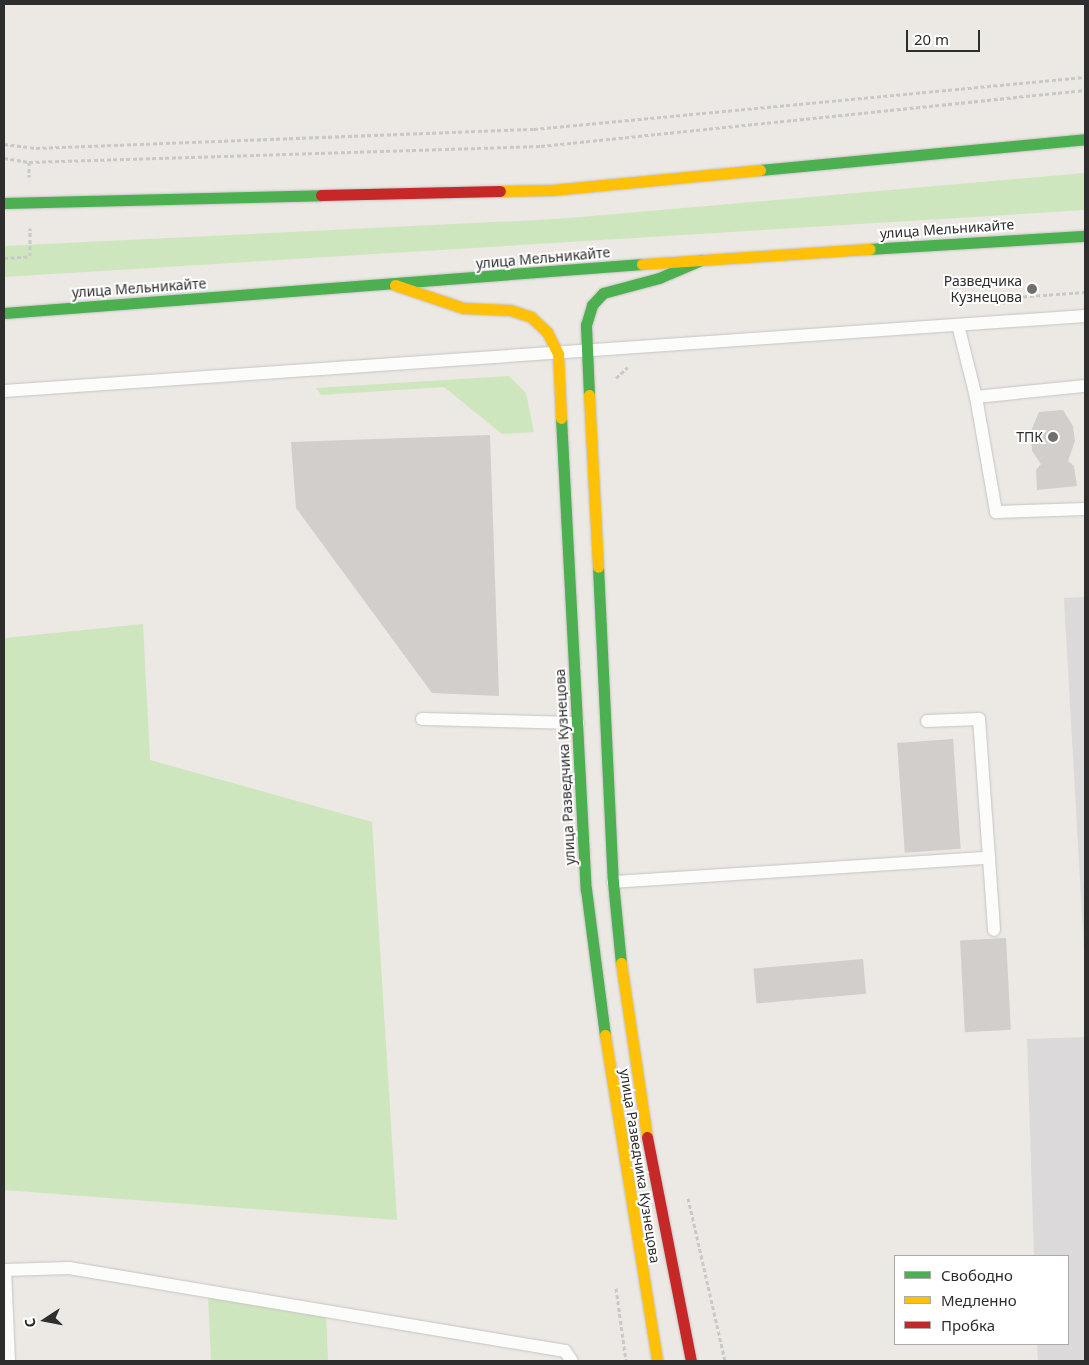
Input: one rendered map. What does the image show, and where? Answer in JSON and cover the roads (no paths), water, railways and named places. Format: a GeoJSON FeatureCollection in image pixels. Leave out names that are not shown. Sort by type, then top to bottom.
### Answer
{"type":"FeatureCollection","features":[{"type":"Feature","properties":{"kind":"main road"},"geometry":{"type":"LineString","coordinates":[[4,204],[552,190],[1085,139]]}},
{"type":"Feature","properties":{"kind":"main road","name":"улица Мельникайте"},"geometry":{"type":"LineString","coordinates":[[4,313],[395,285],[701,260],[1085,236]]}},
{"type":"Feature","properties":{"kind":"main road","name":"улица Разведчика Кузнецова"},"geometry":{"type":"LineString","coordinates":[[691,1361],[642,1103],[623,979],[613,882],[586,325],[592,305],[604,293],[659,278],[701,260]]}},
{"type":"Feature","properties":{"kind":"main road","name":"улица Разведчика Кузнецова"},"geometry":{"type":"LineString","coordinates":[[395,285],[463,308],[510,310],[531,318],[547,332],[558,354],[586,889],[613,1098],[657,1361]]}},
{"type":"Feature","properties":{"kind":"lane"},"geometry":{"type":"LineString","coordinates":[[4,391],[587,353],[1085,316]]}},
{"type":"Feature","properties":{"kind":"lane"},"geometry":{"type":"LineString","coordinates":[[958,325],[976,396],[996,512],[1085,510]]}},
{"type":"Feature","properties":{"kind":"lane"},"geometry":{"type":"LineString","coordinates":[[976,396],[1085,386]]}},
{"type":"Feature","properties":{"kind":"lane"},"geometry":{"type":"LineString","coordinates":[[422,719],[578,723]]}},
{"type":"Feature","properties":{"kind":"lane"},"geometry":{"type":"LineString","coordinates":[[927,721],[979,719],[994,930]]}},
{"type":"Feature","properties":{"kind":"lane"},"geometry":{"type":"LineString","coordinates":[[613,882],[989,858]]}},
{"type":"Feature","properties":{"kind":"lane"},"geometry":{"type":"LineString","coordinates":[[10,1361],[5,1270],[70,1268],[565,1351],[572,1361]]}},
{"type":"Feature","properties":{"kind":"place","name":"Разведчика Кузнецова"},"geometry":{"type":"Point","coordinates":[1032,289]}},
{"type":"Feature","properties":{"kind":"place","name":"ТПК"},"geometry":{"type":"Point","coordinates":[1053,437]}}]}
